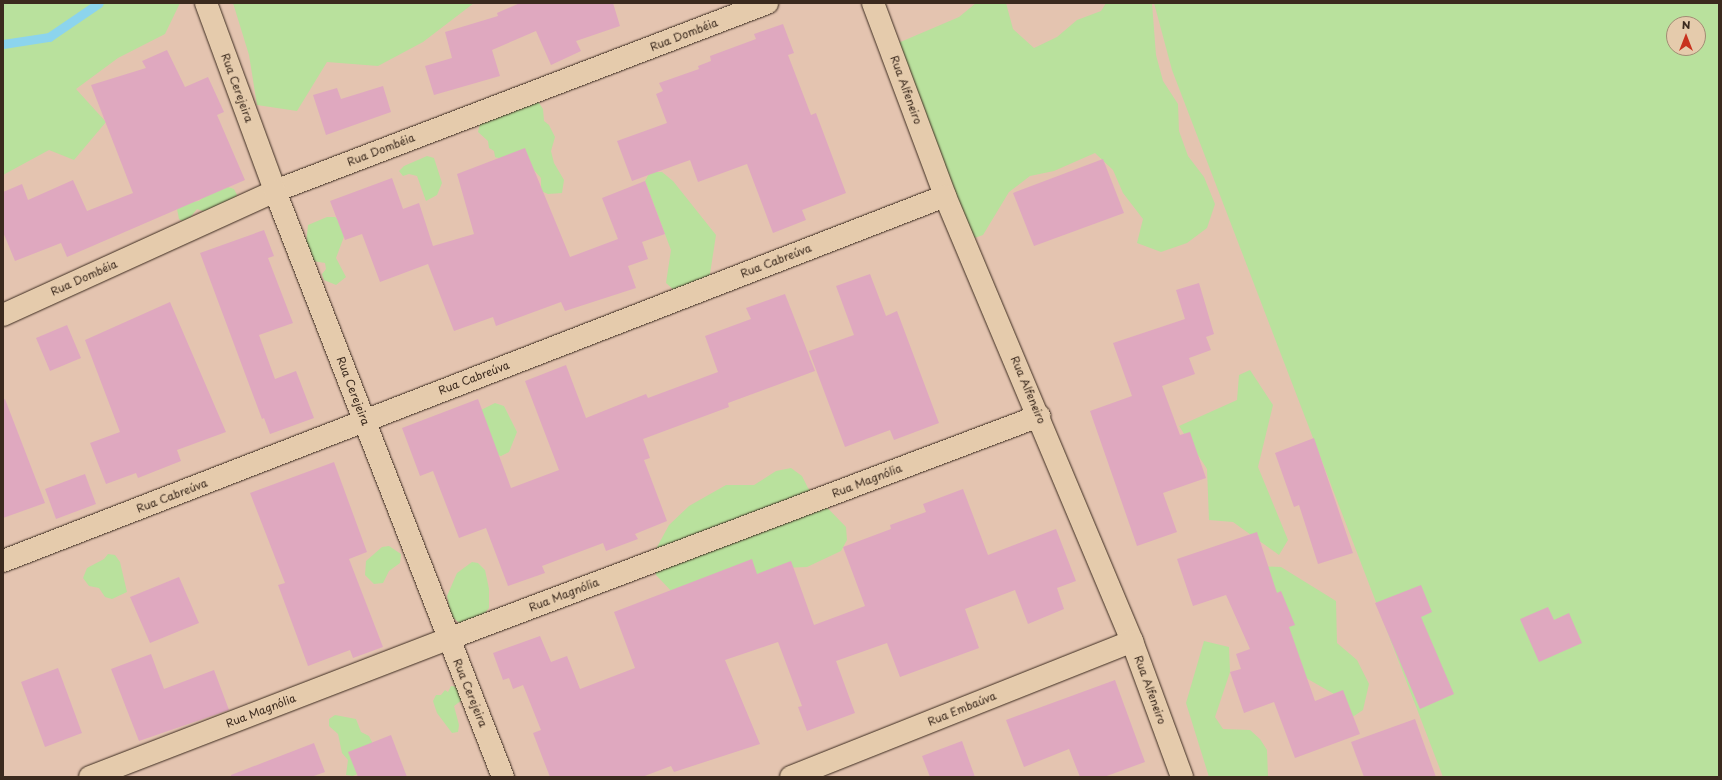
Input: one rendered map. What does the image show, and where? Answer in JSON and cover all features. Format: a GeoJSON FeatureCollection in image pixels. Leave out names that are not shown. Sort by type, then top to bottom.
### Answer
{"type":"FeatureCollection","features":[{"type":"Feature","properties":{"kind":"street","name":"Rua Cerejeira"},"geometry":{"type":"LineString","coordinates":[[206,3],[275,191],[448,639],[503,777]]}},
{"type":"Feature","properties":{"kind":"street","name":"Rua Dombéia"},"geometry":{"type":"LineString","coordinates":[[3,315],[275,191],[767,3]]}},
{"type":"Feature","properties":{"kind":"street","name":"Rua Alfeneiro"},"geometry":{"type":"LineString","coordinates":[[873,3],[945,196],[1039,416],[1132,641],[1182,777]]}},
{"type":"Feature","properties":{"kind":"street","name":"Rua Cabreúva"},"geometry":{"type":"LineString","coordinates":[[3,561],[945,196]]}},
{"type":"Feature","properties":{"kind":"street","name":"Rua Magnólia"},"geometry":{"type":"LineString","coordinates":[[90,777],[448,639],[1039,416]]}},
{"type":"Feature","properties":{"kind":"street","name":"Rua Embaúva"},"geometry":{"type":"LineString","coordinates":[[791,777],[1132,641]]}},
{"type":"Feature","properties":{"kind":"green space"},"geometry":{"type":"Polygon","coordinates":[[[3,3],[180,3],[165,34],[118,58],[76,89],[106,122],[74,160],[49,150],[3,175],[3,3]]]}},
{"type":"Feature","properties":{"kind":"green space"},"geometry":{"type":"Polygon","coordinates":[[[233,3],[474,3],[423,42],[378,66],[327,62],[297,111],[257,105],[249,55],[233,3]]]}},
{"type":"Feature","properties":{"kind":"green space"},"geometry":{"type":"Polygon","coordinates":[[[976,3],[1006,3],[1013,29],[1034,48],[1057,37],[1077,20],[1101,11],[1106,3],[1152,3],[1156,55],[1163,81],[1178,104],[1179,131],[1188,156],[1204,177],[1215,204],[1207,228],[1187,243],[1161,252],[1137,243],[1143,219],[1123,193],[1113,170],[1095,153],[1054,171],[1030,176],[1009,192],[983,235],[960,243],[884,49],[959,17],[976,3]]]}},
{"type":"Feature","properties":{"kind":"green space"},"geometry":{"type":"Polygon","coordinates":[[[1154,3],[1719,3],[1719,777],[1443,777],[1172,70],[1154,3]]]}},
{"type":"Feature","properties":{"kind":"green space"},"geometry":{"type":"Polygon","coordinates":[[[535,97],[543,109],[544,121],[549,125],[555,137],[551,151],[554,163],[564,180],[562,193],[548,194],[541,191],[541,178],[532,168],[495,157],[494,151],[489,148],[488,141],[478,132],[481,119],[535,97]]]}},
{"type":"Feature","properties":{"kind":"green space"},"geometry":{"type":"Polygon","coordinates":[[[427,156],[434,158],[442,183],[437,195],[426,201],[417,176],[409,174],[403,176],[399,171],[404,166],[427,156]]]}},
{"type":"Feature","properties":{"kind":"green space"},"geometry":{"type":"Polygon","coordinates":[[[650,172],[662,172],[673,181],[716,235],[708,287],[676,292],[666,283],[671,250],[645,181],[650,172]]]}},
{"type":"Feature","properties":{"kind":"green space"},"geometry":{"type":"Polygon","coordinates":[[[228,187],[234,189],[237,195],[233,201],[211,214],[197,209],[189,219],[182,221],[179,219],[176,204],[199,201],[204,196],[228,187]]]}},
{"type":"Feature","properties":{"kind":"green space"},"geometry":{"type":"Polygon","coordinates":[[[327,217],[335,217],[340,221],[345,234],[336,258],[346,277],[336,285],[324,280],[322,274],[326,269],[325,263],[313,261],[306,244],[308,225],[327,217]]]}},
{"type":"Feature","properties":{"kind":"green space"},"geometry":{"type":"Polygon","coordinates":[[[1250,370],[1273,405],[1258,467],[1288,540],[1279,555],[1233,522],[1209,520],[1207,469],[1179,426],[1237,400],[1239,375],[1250,370]]]}},
{"type":"Feature","properties":{"kind":"green space"},"geometry":{"type":"Polygon","coordinates":[[[495,403],[504,406],[517,432],[509,452],[501,456],[497,455],[481,410],[495,403]]]}},
{"type":"Feature","properties":{"kind":"green space"},"geometry":{"type":"Polygon","coordinates":[[[791,468],[802,476],[808,488],[846,527],[847,540],[841,551],[807,567],[783,568],[675,595],[656,575],[654,562],[656,549],[669,525],[689,506],[726,485],[754,485],[776,471],[791,468]]]}},
{"type":"Feature","properties":{"kind":"green space"},"geometry":{"type":"Polygon","coordinates":[[[389,546],[401,554],[400,563],[389,571],[383,583],[374,584],[365,575],[366,561],[382,547],[389,546]]]}},
{"type":"Feature","properties":{"kind":"green space"},"geometry":{"type":"Polygon","coordinates":[[[108,554],[115,555],[120,562],[127,592],[112,599],[105,597],[99,588],[89,586],[83,578],[87,568],[104,559],[108,554]]]}},
{"type":"Feature","properties":{"kind":"green space"},"geometry":{"type":"Polygon","coordinates":[[[472,562],[478,563],[485,570],[489,589],[489,608],[481,618],[462,625],[451,616],[447,596],[457,573],[472,562]]]}},
{"type":"Feature","properties":{"kind":"green space"},"geometry":{"type":"Polygon","coordinates":[[[1253,566],[1281,567],[1336,601],[1337,643],[1357,660],[1369,684],[1363,710],[1351,718],[1334,694],[1299,674],[1253,566]]]}},
{"type":"Feature","properties":{"kind":"green space"},"geometry":{"type":"Polygon","coordinates":[[[1204,641],[1229,647],[1230,672],[1215,717],[1223,729],[1250,730],[1260,739],[1267,750],[1268,777],[1209,777],[1186,703],[1204,641]]]}},
{"type":"Feature","properties":{"kind":"green space"},"geometry":{"type":"Polygon","coordinates":[[[451,686],[458,687],[462,700],[454,706],[459,725],[458,732],[452,733],[437,713],[433,701],[436,695],[441,695],[445,690],[448,692],[451,686]]]}},
{"type":"Feature","properties":{"kind":"green space"},"geometry":{"type":"Polygon","coordinates":[[[335,715],[356,719],[361,732],[369,736],[372,742],[373,746],[362,772],[353,776],[346,775],[348,760],[342,753],[338,734],[329,726],[329,719],[335,715]]]}},
{"type":"Feature","properties":{"kind":"building"},"geometry":{"type":"Polygon","coordinates":[[[520,3],[613,3],[620,26],[576,41],[581,51],[551,65],[536,31],[492,50],[500,76],[434,95],[425,66],[452,58],[445,32],[498,16],[497,13],[520,3]]]}},
{"type":"Feature","properties":{"kind":"building"},"geometry":{"type":"Polygon","coordinates":[[[783,24],[794,53],[788,55],[811,115],[816,113],[846,193],[802,210],[806,220],[773,233],[747,164],[698,182],[690,160],[632,181],[617,141],[667,123],[656,94],[663,91],[659,83],[699,69],[698,66],[711,61],[710,56],[756,39],[754,34],[783,24]]]}},
{"type":"Feature","properties":{"kind":"building"},"geometry":{"type":"Polygon","coordinates":[[[167,50],[185,87],[208,77],[224,112],[217,115],[245,180],[67,257],[61,243],[15,261],[3,232],[3,192],[22,184],[28,200],[73,180],[87,211],[133,193],[91,85],[146,68],[142,61],[167,50]]]}},
{"type":"Feature","properties":{"kind":"building"},"geometry":{"type":"Polygon","coordinates":[[[383,86],[391,112],[326,135],[313,95],[337,88],[341,99],[383,86]]]}},
{"type":"Feature","properties":{"kind":"building"},"geometry":{"type":"Polygon","coordinates":[[[525,148],[570,257],[618,239],[602,198],[645,181],[665,234],[642,242],[648,259],[628,266],[636,288],[565,311],[561,302],[496,326],[493,317],[454,331],[428,264],[380,282],[362,234],[345,240],[330,201],[392,178],[403,209],[419,203],[433,246],[474,234],[457,174],[525,148]]]}},
{"type":"Feature","properties":{"kind":"building"},"geometry":{"type":"Polygon","coordinates":[[[1103,159],[1124,213],[1034,246],[1013,193],[1103,159]]]}},
{"type":"Feature","properties":{"kind":"building"},"geometry":{"type":"Polygon","coordinates":[[[264,230],[274,256],[268,258],[293,323],[259,335],[275,379],[296,371],[314,418],[270,434],[264,418],[262,419],[200,253],[264,230]]]}},
{"type":"Feature","properties":{"kind":"building"},"geometry":{"type":"Polygon","coordinates":[[[870,274],[886,316],[897,311],[939,423],[894,440],[890,430],[845,447],[809,351],[854,335],[836,286],[870,274]]]}},
{"type":"Feature","properties":{"kind":"building"},"geometry":{"type":"Polygon","coordinates":[[[1199,283],[1214,334],[1206,337],[1211,350],[1189,358],[1195,374],[1162,386],[1180,435],[1190,432],[1206,478],[1163,493],[1177,532],[1137,546],[1090,411],[1132,396],[1113,343],[1185,319],[1176,290],[1199,283]]]}},
{"type":"Feature","properties":{"kind":"building"},"geometry":{"type":"Polygon","coordinates":[[[785,294],[815,371],[728,403],[729,407],[643,439],[650,458],[644,460],[667,521],[635,534],[638,539],[606,551],[603,543],[542,566],[545,573],[508,586],[486,528],[459,538],[433,471],[420,476],[402,428],[478,399],[511,488],[559,470],[525,381],[566,365],[586,418],[646,394],[648,398],[718,372],[705,336],[751,319],[746,308],[785,294]]]}},
{"type":"Feature","properties":{"kind":"building"},"geometry":{"type":"Polygon","coordinates":[[[170,302],[226,432],[177,450],[181,461],[138,478],[136,473],[106,484],[90,443],[120,432],[85,340],[170,302]]]}},
{"type":"Feature","properties":{"kind":"building"},"geometry":{"type":"Polygon","coordinates":[[[67,325],[81,358],[50,371],[36,338],[67,325]]]}},
{"type":"Feature","properties":{"kind":"building"},"geometry":{"type":"Polygon","coordinates":[[[5,399],[45,503],[3,518],[3,400],[5,399]]]}},
{"type":"Feature","properties":{"kind":"building"},"geometry":{"type":"Polygon","coordinates":[[[1314,438],[1353,553],[1318,564],[1299,505],[1294,507],[1275,453],[1314,438]]]}},
{"type":"Feature","properties":{"kind":"building"},"geometry":{"type":"Polygon","coordinates":[[[334,462],[367,552],[349,559],[383,647],[353,658],[350,650],[308,666],[278,585],[285,583],[250,493],[334,462]]]}},
{"type":"Feature","properties":{"kind":"building"},"geometry":{"type":"Polygon","coordinates":[[[85,474],[96,504],[56,519],[45,489],[85,474]]]}},
{"type":"Feature","properties":{"kind":"building"},"geometry":{"type":"Polygon","coordinates":[[[963,489],[988,555],[1056,529],[1076,581],[1057,588],[1064,609],[1028,624],[1015,590],[965,609],[979,648],[900,677],[887,643],[836,661],[855,713],[807,731],[798,707],[802,706],[778,642],[725,660],[760,744],[674,772],[671,766],[642,777],[550,777],[533,733],[541,730],[523,685],[513,689],[509,678],[503,680],[493,653],[540,636],[551,662],[567,656],[580,689],[635,668],[614,612],[752,559],[757,574],[791,561],[814,625],[865,606],[843,547],[891,529],[890,525],[926,512],[923,504],[963,489]]]}},
{"type":"Feature","properties":{"kind":"building"},"geometry":{"type":"Polygon","coordinates":[[[1257,532],[1277,593],[1281,591],[1295,625],[1289,627],[1315,701],[1343,690],[1360,734],[1295,758],[1274,702],[1244,713],[1230,672],[1241,669],[1236,654],[1250,649],[1226,595],[1193,606],[1177,559],[1257,532]]]}},
{"type":"Feature","properties":{"kind":"building"},"geometry":{"type":"Polygon","coordinates":[[[179,577],[199,623],[150,643],[130,597],[179,577]]]}},
{"type":"Feature","properties":{"kind":"building"},"geometry":{"type":"Polygon","coordinates":[[[1421,585],[1432,612],[1421,617],[1454,694],[1420,709],[1375,603],[1421,585]]]}},
{"type":"Feature","properties":{"kind":"building"},"geometry":{"type":"Polygon","coordinates":[[[1548,607],[1554,620],[1569,613],[1582,643],[1539,662],[1520,619],[1548,607]]]}},
{"type":"Feature","properties":{"kind":"building"},"geometry":{"type":"Polygon","coordinates":[[[151,654],[164,689],[214,670],[229,710],[139,741],[111,669],[151,654]]]}},
{"type":"Feature","properties":{"kind":"building"},"geometry":{"type":"Polygon","coordinates":[[[58,668],[82,733],[45,747],[21,682],[58,668]]]}},
{"type":"Feature","properties":{"kind":"building"},"geometry":{"type":"Polygon","coordinates":[[[1115,680],[1145,762],[1104,777],[1080,777],[1069,749],[1024,767],[1006,720],[1115,680]]]}},
{"type":"Feature","properties":{"kind":"building"},"geometry":{"type":"Polygon","coordinates":[[[1415,719],[1436,777],[1364,777],[1351,742],[1415,719]]]}},
{"type":"Feature","properties":{"kind":"building"},"geometry":{"type":"Polygon","coordinates":[[[391,735],[407,777],[358,777],[348,752],[391,735]]]}},
{"type":"Feature","properties":{"kind":"building"},"geometry":{"type":"Polygon","coordinates":[[[962,741],[975,777],[930,777],[922,756],[962,741]]]}},
{"type":"Feature","properties":{"kind":"building"},"geometry":{"type":"Polygon","coordinates":[[[314,743],[325,772],[311,777],[231,777],[231,775],[314,743]]]}},
{"type":"Feature","properties":{"kind":"waterway"},"geometry":{"type":"LineString","coordinates":[[3,44],[49,37],[99,3]]}}]}
